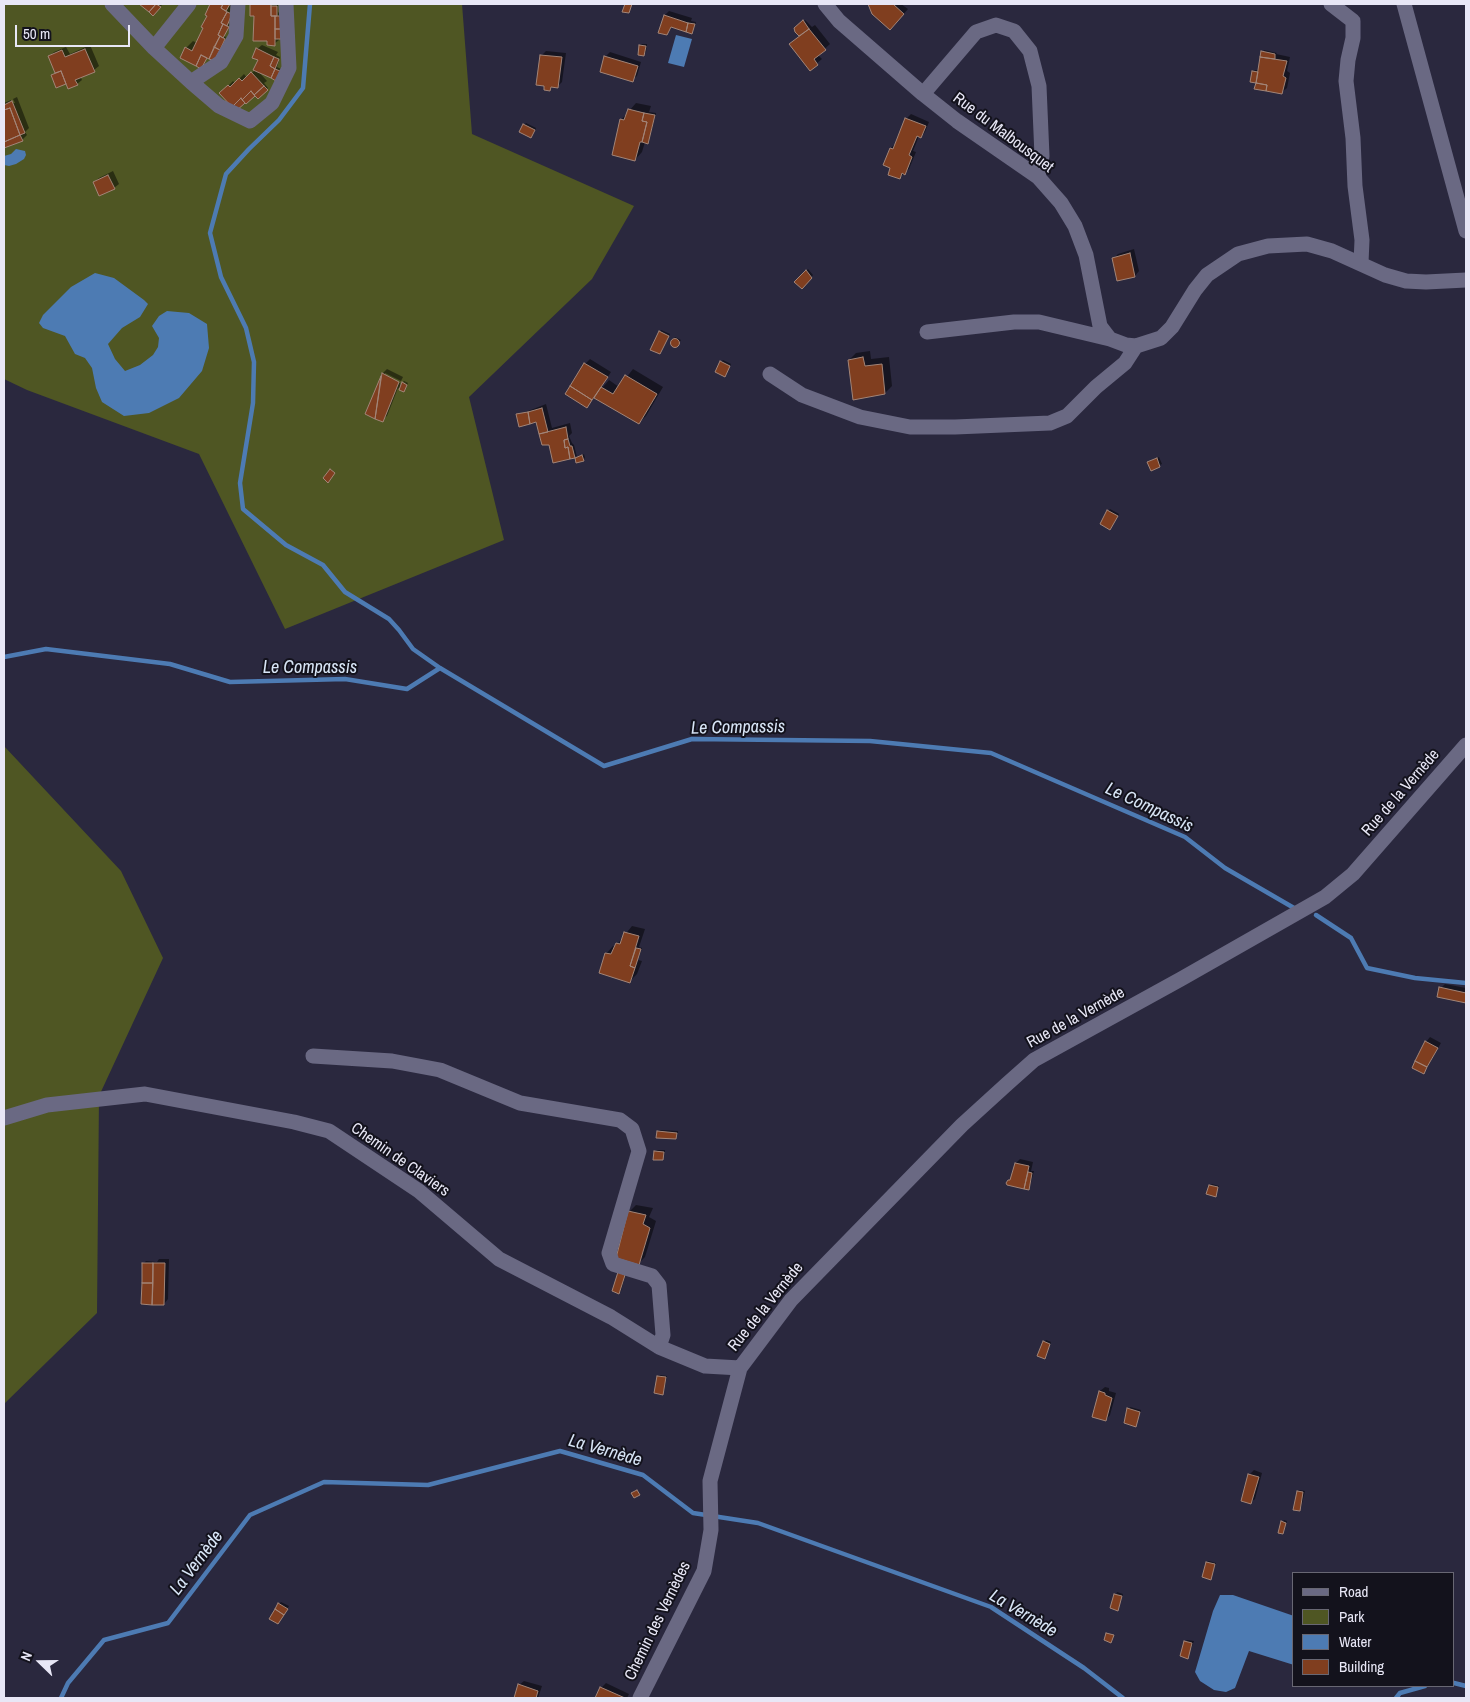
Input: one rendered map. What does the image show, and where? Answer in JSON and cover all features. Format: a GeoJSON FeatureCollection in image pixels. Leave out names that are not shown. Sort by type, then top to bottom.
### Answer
{"type":"FeatureCollection","features":[{"type":"Feature","properties":{"kind":"street"},"geometry":{"type":"LineString","coordinates":[[112,4],[154,48],[218,106],[250,121],[272,103],[288,68],[286,4]]}},
{"type":"Feature","properties":{"kind":"street"},"geometry":{"type":"LineString","coordinates":[[154,48],[189,4]]}},
{"type":"Feature","properties":{"kind":"street"},"geometry":{"type":"LineString","coordinates":[[191,82],[221,62],[236,36],[238,4]]}},
{"type":"Feature","properties":{"kind":"street","name":"Rue du Malbousquet"},"geometry":{"type":"LineString","coordinates":[[825,4],[840,21],[923,94],[1038,177],[1061,203],[1075,226],[1086,255],[1100,326],[1110,338]]}},
{"type":"Feature","properties":{"kind":"street"},"geometry":{"type":"LineString","coordinates":[[1331,4],[1353,21],[1353,38],[1346,81],[1353,138],[1355,186],[1362,240],[1361,263]]}},
{"type":"Feature","properties":{"kind":"street"},"geometry":{"type":"LineString","coordinates":[[1404,4],[1466,231]]}},
{"type":"Feature","properties":{"kind":"street"},"geometry":{"type":"LineString","coordinates":[[923,94],[976,32],[996,25],[1014,31],[1030,51],[1039,86],[1042,156],[1038,177]]}},
{"type":"Feature","properties":{"kind":"street"},"geometry":{"type":"LineString","coordinates":[[927,332],[1014,322],[1039,322],[1110,338],[1126,345],[1136,346],[1161,338],[1172,327],[1195,290],[1208,275],[1238,254],[1268,246],[1307,244],[1332,251],[1385,275],[1406,281],[1466,280]]}},
{"type":"Feature","properties":{"kind":"street"},"geometry":{"type":"LineString","coordinates":[[770,374],[802,394],[860,416],[910,427],[1050,423],[1067,416],[1096,387],[1125,364],[1136,346]]}},
{"type":"Feature","properties":{"kind":"street","name":"Rue de la Vernède"},"geometry":{"type":"LineString","coordinates":[[740,1368],[810,1278],[962,1125],[1034,1060],[1325,897],[1353,874],[1466,745]]}},
{"type":"Feature","properties":{"kind":"street"},"geometry":{"type":"LineString","coordinates":[[313,1056],[392,1061],[440,1070],[520,1103],[620,1120],[632,1129],[638,1151],[610,1253],[613,1264],[652,1276],[659,1285],[663,1335],[659,1347]]}},
{"type":"Feature","properties":{"kind":"street","name":"Chemin de Claviers"},"geometry":{"type":"LineString","coordinates":[[4,1118],[47,1104],[145,1094],[294,1122],[329,1132],[419,1190],[499,1259],[611,1317],[659,1347],[705,1366],[740,1368]]}},
{"type":"Feature","properties":{"kind":"street","name":"Chemin des Vernèdes"},"geometry":{"type":"LineString","coordinates":[[640,1698],[704,1571],[711,1530],[710,1481],[740,1368]]}},
{"type":"Feature","properties":{"kind":"green space"},"geometry":{"type":"Polygon","coordinates":[[[4,4],[462,4],[472,134],[634,206],[592,279],[469,397],[504,540],[285,629],[199,454],[27,390],[4,379],[4,4]]]}},
{"type":"Feature","properties":{"kind":"green space"},"geometry":{"type":"Polygon","coordinates":[[[4,746],[121,871],[163,958],[99,1096],[97,1313],[4,1404],[4,746]]]}},
{"type":"Feature","properties":{"kind":"water"},"geometry":{"type":"Polygon","coordinates":[[[676,35],[692,39],[684,67],[668,63],[676,35]]]}},
{"type":"Feature","properties":{"kind":"water"},"geometry":{"type":"Polygon","coordinates":[[[16,149],[25,151],[24,159],[16,164],[4,165],[4,156],[11,154],[16,149]]]}},
{"type":"Feature","properties":{"kind":"water"},"geometry":{"type":"Polygon","coordinates":[[[95,273],[114,278],[148,304],[140,317],[122,328],[108,344],[115,359],[125,371],[140,365],[153,355],[158,347],[159,338],[152,326],[159,316],[167,311],[189,313],[207,324],[209,348],[202,371],[179,398],[149,413],[124,416],[102,402],[96,388],[92,368],[85,358],[75,354],[65,336],[43,328],[39,323],[43,315],[71,287],[95,273]]]}},
{"type":"Feature","properties":{"kind":"water"},"geometry":{"type":"Polygon","coordinates":[[[1220,1595],[1233,1595],[1292,1615],[1292,1664],[1249,1651],[1235,1688],[1226,1692],[1214,1690],[1200,1681],[1195,1672],[1213,1611],[1220,1595]]]}},
{"type":"Feature","properties":{"kind":"building"},"geometry":{"type":"Polygon","coordinates":[[[139,4],[156,4],[149,12],[139,4]]]}},
{"type":"Feature","properties":{"kind":"building"},"geometry":{"type":"Polygon","coordinates":[[[156,4],[161,7],[153,16],[149,12],[156,4]]]}},
{"type":"Feature","properties":{"kind":"building"},"geometry":{"type":"Polygon","coordinates":[[[210,4],[223,4],[221,8],[227,12],[221,23],[223,24],[218,35],[220,36],[209,59],[201,55],[196,66],[180,58],[185,47],[192,51],[203,28],[201,27],[207,16],[205,15],[210,4]]]}},
{"type":"Feature","properties":{"kind":"building"},"geometry":{"type":"Polygon","coordinates":[[[223,4],[230,4],[226,11],[221,8],[223,4]]]}},
{"type":"Feature","properties":{"kind":"building"},"geometry":{"type":"Polygon","coordinates":[[[250,4],[271,4],[271,16],[275,16],[275,46],[267,45],[267,41],[253,41],[254,16],[250,16],[250,4]]]}},
{"type":"Feature","properties":{"kind":"building"},"geometry":{"type":"Polygon","coordinates":[[[625,4],[632,4],[629,13],[622,12],[625,4]]]}},
{"type":"Feature","properties":{"kind":"building"},"geometry":{"type":"Polygon","coordinates":[[[868,4],[893,4],[904,14],[890,30],[872,14],[868,4]]]}},
{"type":"Feature","properties":{"kind":"building"},"geometry":{"type":"Polygon","coordinates":[[[271,6],[277,6],[277,16],[271,16],[271,6]]]}},
{"type":"Feature","properties":{"kind":"building"},"geometry":{"type":"Polygon","coordinates":[[[227,12],[232,14],[227,26],[221,23],[227,12]]]}},
{"type":"Feature","properties":{"kind":"building"},"geometry":{"type":"Polygon","coordinates":[[[664,15],[688,23],[686,32],[671,27],[667,35],[658,33],[664,15]]]}},
{"type":"Feature","properties":{"kind":"building"},"geometry":{"type":"Polygon","coordinates":[[[275,16],[281,16],[281,29],[275,29],[275,16]]]}},
{"type":"Feature","properties":{"kind":"building"},"geometry":{"type":"Polygon","coordinates":[[[803,20],[809,29],[799,36],[794,28],[803,20]]]}},
{"type":"Feature","properties":{"kind":"building"},"geometry":{"type":"Polygon","coordinates":[[[688,23],[695,24],[692,34],[686,32],[688,23]]]}},
{"type":"Feature","properties":{"kind":"building"},"geometry":{"type":"Polygon","coordinates":[[[223,24],[229,27],[223,38],[218,35],[223,24]]]}},
{"type":"Feature","properties":{"kind":"building"},"geometry":{"type":"Polygon","coordinates":[[[275,29],[281,29],[281,39],[275,39],[275,29]]]}},
{"type":"Feature","properties":{"kind":"building"},"geometry":{"type":"Polygon","coordinates":[[[809,29],[826,50],[814,59],[818,65],[810,71],[789,44],[809,29]]]}},
{"type":"Feature","properties":{"kind":"building"},"geometry":{"type":"Polygon","coordinates":[[[220,36],[225,39],[220,50],[214,47],[220,36]]]}},
{"type":"Feature","properties":{"kind":"building"},"geometry":{"type":"Polygon","coordinates":[[[639,45],[646,46],[644,56],[638,55],[639,45]]]}},
{"type":"Feature","properties":{"kind":"building"},"geometry":{"type":"Polygon","coordinates":[[[214,47],[220,50],[214,61],[209,59],[214,47]]]}},
{"type":"Feature","properties":{"kind":"building"},"geometry":{"type":"Polygon","coordinates":[[[256,48],[274,57],[270,66],[275,69],[271,78],[253,70],[258,60],[252,58],[256,48]]]}},
{"type":"Feature","properties":{"kind":"building"},"geometry":{"type":"Polygon","coordinates":[[[85,49],[95,72],[75,80],[78,85],[68,89],[61,71],[55,73],[48,56],[62,50],[65,57],[85,49]]]}},
{"type":"Feature","properties":{"kind":"building"},"geometry":{"type":"Polygon","coordinates":[[[1261,51],[1275,54],[1275,59],[1260,57],[1261,51]]]}},
{"type":"Feature","properties":{"kind":"building"},"geometry":{"type":"Polygon","coordinates":[[[201,55],[207,58],[201,69],[196,66],[201,55]]]}},
{"type":"Feature","properties":{"kind":"building"},"geometry":{"type":"Polygon","coordinates":[[[540,55],[562,57],[558,88],[551,87],[550,91],[544,90],[544,86],[536,85],[540,55]]]}},
{"type":"Feature","properties":{"kind":"building"},"geometry":{"type":"Polygon","coordinates":[[[604,56],[638,66],[633,82],[600,72],[604,56]]]}},
{"type":"Feature","properties":{"kind":"building"},"geometry":{"type":"Polygon","coordinates":[[[274,57],[279,59],[275,69],[270,66],[274,57]]]}},
{"type":"Feature","properties":{"kind":"building"},"geometry":{"type":"Polygon","coordinates":[[[1260,57],[1287,61],[1283,76],[1286,78],[1282,94],[1266,91],[1267,85],[1256,83],[1260,57]]]}},
{"type":"Feature","properties":{"kind":"building"},"geometry":{"type":"Polygon","coordinates":[[[275,69],[280,71],[276,81],[271,78],[275,69]]]}},
{"type":"Feature","properties":{"kind":"building"},"geometry":{"type":"Polygon","coordinates":[[[61,71],[66,84],[56,88],[51,75],[61,71]]]}},
{"type":"Feature","properties":{"kind":"building"},"geometry":{"type":"Polygon","coordinates":[[[1252,71],[1258,72],[1256,83],[1250,82],[1252,71]]]}},
{"type":"Feature","properties":{"kind":"building"},"geometry":{"type":"Polygon","coordinates":[[[251,72],[264,86],[254,95],[251,91],[232,107],[219,93],[228,85],[230,87],[239,78],[242,81],[251,72]]]}},
{"type":"Feature","properties":{"kind":"building"},"geometry":{"type":"Polygon","coordinates":[[[1256,83],[1267,85],[1266,91],[1254,89],[1256,83]]]}},
{"type":"Feature","properties":{"kind":"building"},"geometry":{"type":"Polygon","coordinates":[[[264,86],[268,90],[258,99],[254,95],[264,86]]]}},
{"type":"Feature","properties":{"kind":"building"},"geometry":{"type":"Polygon","coordinates":[[[251,91],[255,96],[246,104],[242,100],[251,91]]]}},
{"type":"Feature","properties":{"kind":"building"},"geometry":{"type":"Polygon","coordinates":[[[241,98],[245,103],[236,111],[232,107],[241,98]]]}},
{"type":"Feature","properties":{"kind":"building"},"geometry":{"type":"Polygon","coordinates":[[[12,101],[25,133],[20,135],[10,108],[4,110],[4,105],[12,101]]]}},
{"type":"Feature","properties":{"kind":"building"},"geometry":{"type":"Polygon","coordinates":[[[10,108],[20,135],[4,142],[4,110],[10,108]]]}},
{"type":"Feature","properties":{"kind":"building"},"geometry":{"type":"Polygon","coordinates":[[[628,109],[644,113],[642,121],[647,122],[635,161],[612,155],[620,119],[624,120],[628,109]]]}},
{"type":"Feature","properties":{"kind":"building"},"geometry":{"type":"Polygon","coordinates":[[[644,113],[655,115],[648,144],[642,142],[647,122],[642,121],[644,113]]]}},
{"type":"Feature","properties":{"kind":"building"},"geometry":{"type":"Polygon","coordinates":[[[905,118],[926,126],[921,138],[917,136],[909,155],[912,157],[905,175],[902,173],[900,179],[888,175],[890,168],[883,165],[890,148],[893,149],[905,118]]]}},
{"type":"Feature","properties":{"kind":"building"},"geometry":{"type":"Polygon","coordinates":[[[523,124],[535,130],[531,138],[519,132],[523,124]]]}},
{"type":"Feature","properties":{"kind":"building"},"geometry":{"type":"Polygon","coordinates":[[[20,135],[23,141],[4,148],[4,142],[20,135]]]}},
{"type":"Feature","properties":{"kind":"building"},"geometry":{"type":"Polygon","coordinates":[[[108,175],[115,189],[99,196],[93,182],[108,175]]]}},
{"type":"Feature","properties":{"kind":"building"},"geometry":{"type":"Polygon","coordinates":[[[1130,253],[1135,277],[1117,281],[1112,258],[1130,253]]]}},
{"type":"Feature","properties":{"kind":"building"},"geometry":{"type":"Polygon","coordinates":[[[806,270],[812,278],[802,289],[794,282],[806,270]]]}},
{"type":"Feature","properties":{"kind":"building"},"geometry":{"type":"Polygon","coordinates":[[[659,331],[669,336],[660,354],[650,350],[659,331]]]}},
{"type":"Feature","properties":{"kind":"building"},"geometry":{"type":"Polygon","coordinates":[[[675,338],[680,343],[675,348],[670,343],[675,338]]]}},
{"type":"Feature","properties":{"kind":"building"},"geometry":{"type":"Polygon","coordinates":[[[863,357],[865,366],[882,364],[885,394],[853,400],[848,360],[863,357]]]}},
{"type":"Feature","properties":{"kind":"building"},"geometry":{"type":"Polygon","coordinates":[[[720,361],[730,366],[725,377],[715,372],[720,361]]]}},
{"type":"Feature","properties":{"kind":"building"},"geometry":{"type":"Polygon","coordinates":[[[584,363],[608,377],[592,400],[570,386],[584,363]]]}},
{"type":"Feature","properties":{"kind":"building"},"geometry":{"type":"Polygon","coordinates":[[[382,373],[399,382],[383,422],[375,419],[382,373]]]}},
{"type":"Feature","properties":{"kind":"building"},"geometry":{"type":"Polygon","coordinates":[[[625,375],[657,394],[639,424],[594,398],[601,387],[613,394],[625,375]]]}},
{"type":"Feature","properties":{"kind":"building"},"geometry":{"type":"Polygon","coordinates":[[[381,376],[375,419],[365,414],[381,376]]]}},
{"type":"Feature","properties":{"kind":"building"},"geometry":{"type":"Polygon","coordinates":[[[402,382],[407,385],[404,392],[399,390],[402,382]]]}},
{"type":"Feature","properties":{"kind":"building"},"geometry":{"type":"Polygon","coordinates":[[[570,386],[592,400],[587,408],[565,394],[570,386]]]}},
{"type":"Feature","properties":{"kind":"building"},"geometry":{"type":"Polygon","coordinates":[[[542,408],[548,432],[539,434],[536,422],[530,424],[528,412],[542,408]]]}},
{"type":"Feature","properties":{"kind":"building"},"geometry":{"type":"Polygon","coordinates":[[[528,412],[530,424],[519,427],[516,414],[528,412]]]}},
{"type":"Feature","properties":{"kind":"building"},"geometry":{"type":"Polygon","coordinates":[[[566,427],[568,439],[564,440],[565,448],[568,447],[570,459],[553,463],[549,445],[542,445],[539,434],[566,427]]]}},
{"type":"Feature","properties":{"kind":"building"},"geometry":{"type":"Polygon","coordinates":[[[568,439],[575,458],[570,459],[568,447],[565,448],[564,440],[568,439]]]}},
{"type":"Feature","properties":{"kind":"building"},"geometry":{"type":"Polygon","coordinates":[[[582,455],[584,461],[576,463],[575,458],[582,455]]]}},
{"type":"Feature","properties":{"kind":"building"},"geometry":{"type":"Polygon","coordinates":[[[1157,458],[1160,467],[1151,471],[1147,462],[1157,458]]]}},
{"type":"Feature","properties":{"kind":"building"},"geometry":{"type":"Polygon","coordinates":[[[330,469],[335,473],[328,483],[323,478],[330,469]]]}},
{"type":"Feature","properties":{"kind":"building"},"geometry":{"type":"Polygon","coordinates":[[[1107,510],[1118,516],[1110,530],[1100,524],[1107,510]]]}},
{"type":"Feature","properties":{"kind":"building"},"geometry":{"type":"Polygon","coordinates":[[[624,932],[639,936],[630,966],[635,968],[630,983],[599,973],[605,953],[611,954],[616,943],[620,944],[624,932]]]}},
{"type":"Feature","properties":{"kind":"building"},"geometry":{"type":"Polygon","coordinates":[[[636,948],[641,949],[635,968],[630,966],[636,948]]]}},
{"type":"Feature","properties":{"kind":"building"},"geometry":{"type":"Polygon","coordinates":[[[1439,987],[1466,993],[1466,1003],[1437,997],[1439,987]]]}},
{"type":"Feature","properties":{"kind":"building"},"geometry":{"type":"Polygon","coordinates":[[[1425,1041],[1438,1048],[1427,1067],[1415,1061],[1425,1041]]]}},
{"type":"Feature","properties":{"kind":"building"},"geometry":{"type":"Polygon","coordinates":[[[1415,1061],[1427,1067],[1424,1074],[1412,1068],[1415,1061]]]}},
{"type":"Feature","properties":{"kind":"building"},"geometry":{"type":"Polygon","coordinates":[[[657,1131],[677,1133],[676,1139],[656,1138],[657,1131]]]}},
{"type":"Feature","properties":{"kind":"building"},"geometry":{"type":"Polygon","coordinates":[[[654,1151],[664,1152],[663,1160],[653,1160],[654,1151]]]}},
{"type":"Feature","properties":{"kind":"building"},"geometry":{"type":"Polygon","coordinates":[[[1015,1163],[1029,1166],[1024,1189],[1007,1185],[1006,1183],[1010,1180],[1015,1163]]]}},
{"type":"Feature","properties":{"kind":"building"},"geometry":{"type":"Polygon","coordinates":[[[1028,1172],[1032,1173],[1029,1190],[1024,1189],[1028,1172]]]}},
{"type":"Feature","properties":{"kind":"building"},"geometry":{"type":"Polygon","coordinates":[[[1209,1185],[1218,1187],[1216,1197],[1206,1194],[1209,1185]]]}},
{"type":"Feature","properties":{"kind":"building"},"geometry":{"type":"Polygon","coordinates":[[[628,1211],[646,1215],[643,1224],[650,1228],[639,1265],[616,1258],[628,1211]]]}},
{"type":"Feature","properties":{"kind":"building"},"geometry":{"type":"Polygon","coordinates":[[[142,1263],[153,1263],[153,1283],[142,1283],[142,1263]]]}},
{"type":"Feature","properties":{"kind":"building"},"geometry":{"type":"Polygon","coordinates":[[[153,1263],[165,1263],[164,1305],[152,1305],[153,1263]]]}},
{"type":"Feature","properties":{"kind":"building"},"geometry":{"type":"Polygon","coordinates":[[[618,1272],[625,1275],[619,1294],[612,1291],[618,1272]]]}},
{"type":"Feature","properties":{"kind":"building"},"geometry":{"type":"Polygon","coordinates":[[[142,1283],[153,1283],[152,1305],[141,1304],[142,1283]]]}},
{"type":"Feature","properties":{"kind":"building"},"geometry":{"type":"Polygon","coordinates":[[[1043,1341],[1050,1344],[1045,1359],[1037,1356],[1043,1341]]]}},
{"type":"Feature","properties":{"kind":"building"},"geometry":{"type":"Polygon","coordinates":[[[657,1376],[666,1377],[663,1395],[654,1393],[657,1376]]]}},
{"type":"Feature","properties":{"kind":"building"},"geometry":{"type":"Polygon","coordinates":[[[1099,1391],[1112,1398],[1106,1421],[1092,1417],[1099,1391]]]}},
{"type":"Feature","properties":{"kind":"building"},"geometry":{"type":"Polygon","coordinates":[[[1127,1408],[1140,1412],[1136,1427],[1124,1423],[1127,1408]]]}},
{"type":"Feature","properties":{"kind":"building"},"geometry":{"type":"Polygon","coordinates":[[[1248,1474],[1259,1477],[1251,1504],[1241,1501],[1248,1474]]]}},
{"type":"Feature","properties":{"kind":"building"},"geometry":{"type":"Polygon","coordinates":[[[637,1490],[640,1495],[634,1498],[631,1493],[637,1490]]]}},
{"type":"Feature","properties":{"kind":"building"},"geometry":{"type":"Polygon","coordinates":[[[1297,1491],[1303,1492],[1300,1511],[1293,1510],[1297,1491]]]}},
{"type":"Feature","properties":{"kind":"building"},"geometry":{"type":"Polygon","coordinates":[[[1281,1521],[1286,1523],[1283,1534],[1278,1533],[1281,1521]]]}},
{"type":"Feature","properties":{"kind":"building"},"geometry":{"type":"Polygon","coordinates":[[[1206,1562],[1215,1564],[1211,1580],[1202,1577],[1206,1562]]]}},
{"type":"Feature","properties":{"kind":"building"},"geometry":{"type":"Polygon","coordinates":[[[1114,1594],[1122,1596],[1118,1611],[1110,1608],[1114,1594]]]}},
{"type":"Feature","properties":{"kind":"building"},"geometry":{"type":"Polygon","coordinates":[[[278,1603],[288,1609],[284,1615],[275,1609],[278,1603]]]}},
{"type":"Feature","properties":{"kind":"building"},"geometry":{"type":"Polygon","coordinates":[[[275,1609],[284,1615],[278,1624],[269,1619],[275,1609]]]}},
{"type":"Feature","properties":{"kind":"building"},"geometry":{"type":"Polygon","coordinates":[[[1106,1633],[1114,1635],[1111,1643],[1104,1640],[1106,1633]]]}},
{"type":"Feature","properties":{"kind":"building"},"geometry":{"type":"Polygon","coordinates":[[[1184,1641],[1192,1643],[1188,1659],[1180,1656],[1184,1641]]]}},
{"type":"Feature","properties":{"kind":"building"},"geometry":{"type":"Polygon","coordinates":[[[518,1684],[538,1691],[536,1698],[514,1698],[518,1684]]]}},
{"type":"Feature","properties":{"kind":"building"},"geometry":{"type":"Polygon","coordinates":[[[600,1687],[625,1698],[595,1698],[600,1687]]]}},
{"type":"Feature","properties":{"kind":"waterway","name":"Le Compassis"},"geometry":{"type":"LineString","coordinates":[[310,4],[303,88],[279,120],[226,174],[210,233],[221,277],[246,328],[254,362],[253,403],[240,483],[243,509],[286,545],[323,565],[345,592],[389,619],[413,649],[440,668],[604,766],[692,739],[870,741],[991,753],[1185,837],[1225,868],[1294,908]]}},
{"type":"Feature","properties":{"kind":"waterway","name":"Le Compassis"},"geometry":{"type":"LineString","coordinates":[[4,657],[46,649],[170,664],[230,682],[345,679],[407,689],[440,668]]}},
{"type":"Feature","properties":{"kind":"waterway","name":"Le Compassis"},"geometry":{"type":"LineString","coordinates":[[1316,915],[1351,938],[1367,968],[1415,978],[1466,983]]}},
{"type":"Feature","properties":{"kind":"waterway","name":"La Vernède"},"geometry":{"type":"LineString","coordinates":[[61,1698],[68,1683],[104,1640],[168,1623],[250,1515],[324,1482],[428,1485],[560,1451],[643,1475],[693,1513],[758,1523],[991,1607],[1084,1668],[1123,1698]]}},
{"type":"Feature","properties":{"kind":"waterway","name":"La Vernède"},"geometry":{"type":"LineString","coordinates":[[1455,1683],[1466,1686]]}},
{"type":"Feature","properties":{"kind":"waterway","name":"La Vernède"},"geometry":{"type":"LineString","coordinates":[[1396,1698],[1400,1693],[1421,1687]]}}]}
